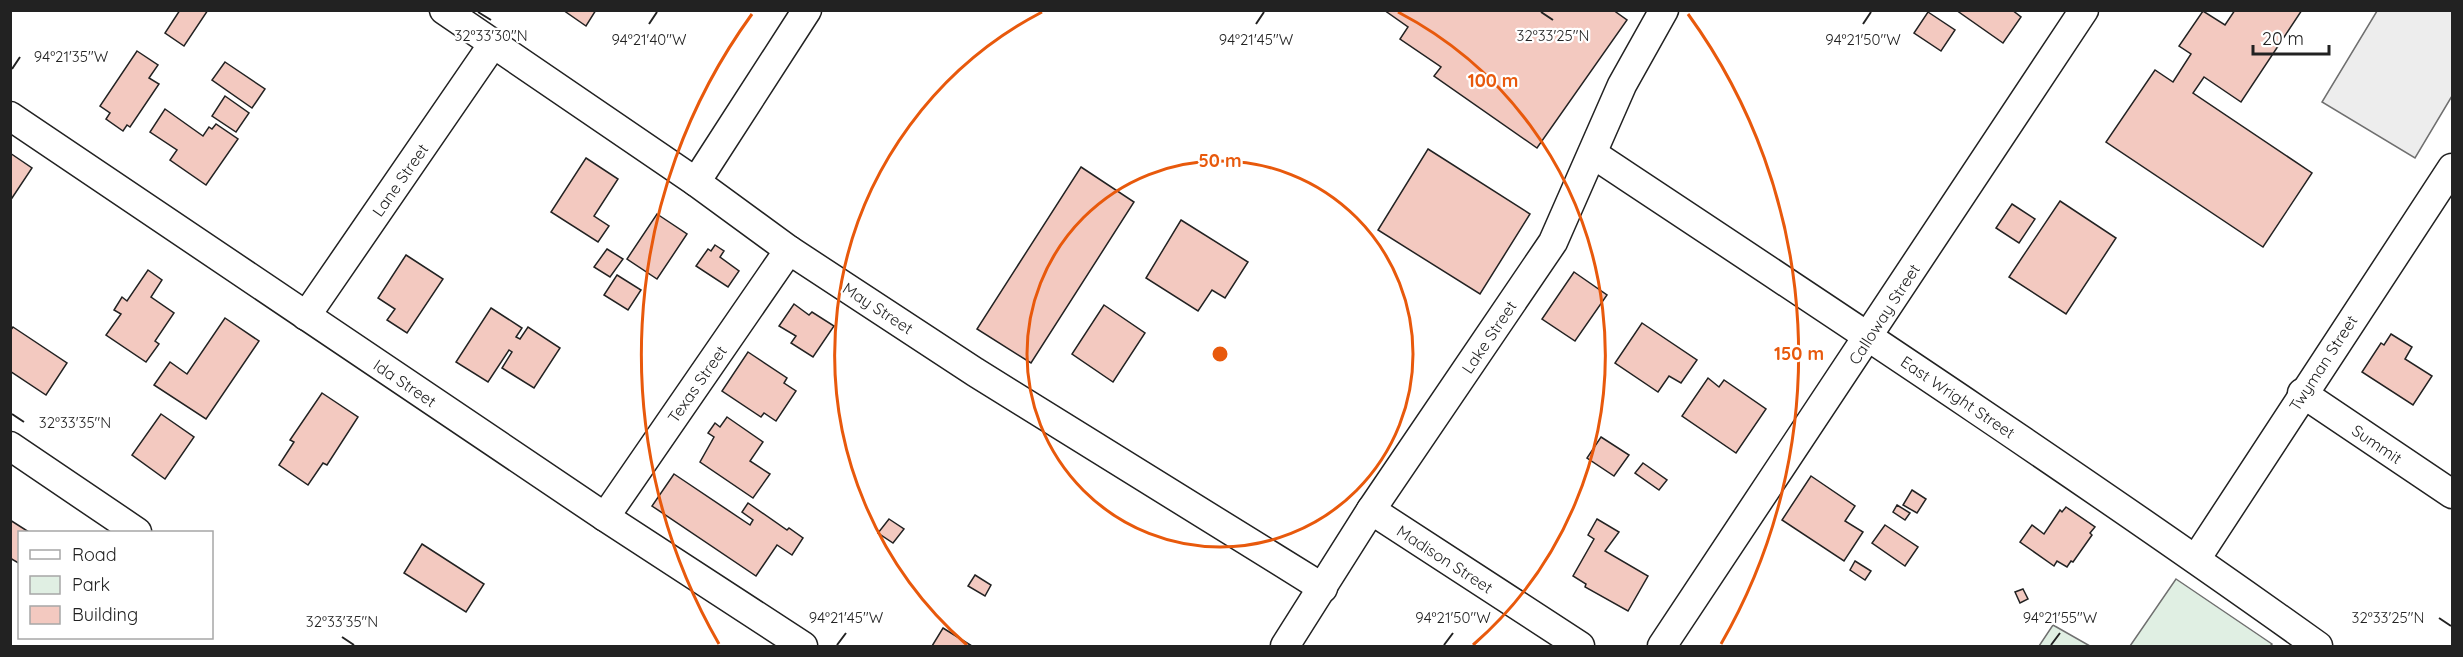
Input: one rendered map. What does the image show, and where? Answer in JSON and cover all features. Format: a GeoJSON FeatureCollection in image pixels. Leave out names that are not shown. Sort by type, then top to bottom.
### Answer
{"type":"FeatureCollection","features":[{"type":"Feature","properties":{"kind":"street","name":"May Street"},"geometry":{"type":"LineString","coordinates":[[444,10],[696,182],[789,250],[975,372],[1323,588]]}},
{"type":"Feature","properties":{"kind":"street"},"geometry":{"type":"LineString","coordinates":[[696,182],[807,10]]}},
{"type":"Feature","properties":{"kind":"street","name":"Calloway Street"},"geometry":{"type":"LineString","coordinates":[[1662,646],[2084,10]]}},
{"type":"Feature","properties":{"kind":"street","name":"Lake Street"},"geometry":{"type":"LineString","coordinates":[[1285,646],[1371,510],[1553,242],[1622,85],[1663,11]]}},
{"type":"Feature","properties":{"kind":"street","name":"Lane Street"},"geometry":{"type":"LineString","coordinates":[[306,316],[493,44]]}},
{"type":"Feature","properties":{"kind":"street","name":"Ida Street"},"geometry":{"type":"LineString","coordinates":[[10,116],[605,517],[803,646]]}},
{"type":"Feature","properties":{"kind":"street","name":"East Wright Street"},"geometry":{"type":"LineString","coordinates":[[1593,154],[1869,337],[2196,559],[2318,646]]}},
{"type":"Feature","properties":{"kind":"street","name":"Twyman Street"},"geometry":{"type":"LineString","coordinates":[[2196,559],[2302,393],[2452,168]]}},
{"type":"Feature","properties":{"kind":"street","name":"Texas Street"},"geometry":{"type":"LineString","coordinates":[[605,517],[789,250]]}},
{"type":"Feature","properties":{"kind":"street","name":"Summit"},"geometry":{"type":"LineString","coordinates":[[2302,393],[2452,494]]}},
{"type":"Feature","properties":{"kind":"street"},"geometry":{"type":"LineString","coordinates":[[10,446],[136,531]]}},
{"type":"Feature","properties":{"kind":"street","name":"Madison Street"},"geometry":{"type":"LineString","coordinates":[[1371,510],[1580,646]]}},
{"type":"Feature","properties":{"kind":"green space"},"geometry":{"type":"Polygon","coordinates":[[[2176,579],[2272,644],[2270,646],[2130,646],[2176,579]]]}},
{"type":"Feature","properties":{"kind":"green space"},"geometry":{"type":"Polygon","coordinates":[[[2053,625],[2090,646],[2039,646],[2053,625]]]}},
{"type":"Feature","properties":{"kind":"shaded area"},"geometry":{"type":"Polygon","coordinates":[[[2377,11],[2452,11],[2452,96],[2415,158],[2322,102],[2377,11]]]}},
{"type":"Feature","properties":{"kind":"building"},"geometry":{"type":"Polygon","coordinates":[[[180,10],[208,10],[184,46],[165,33],[180,10]]]}},
{"type":"Feature","properties":{"kind":"building"},"geometry":{"type":"Polygon","coordinates":[[[563,10],[596,10],[586,26],[563,10]]]}},
{"type":"Feature","properties":{"kind":"building"},"geometry":{"type":"Polygon","coordinates":[[[1384,10],[1613,10],[1627,20],[1537,148],[1434,76],[1441,67],[1400,39],[1408,27],[1384,10]]]}},
{"type":"Feature","properties":{"kind":"building"},"geometry":{"type":"Polygon","coordinates":[[[1956,10],[2012,10],[2021,17],[2003,43],[1956,10]]]}},
{"type":"Feature","properties":{"kind":"building"},"geometry":{"type":"Polygon","coordinates":[[[2235,10],[2302,10],[2241,102],[2204,77],[2193,93],[2312,173],[2263,247],[2106,142],[2155,70],[2173,82],[2191,54],[2179,46],[2203,11],[2225,25],[2235,10]]]}},
{"type":"Feature","properties":{"kind":"building"},"geometry":{"type":"Polygon","coordinates":[[[1928,12],[1955,30],[1941,51],[1914,33],[1928,12]]]}},
{"type":"Feature","properties":{"kind":"building"},"geometry":{"type":"Polygon","coordinates":[[[137,51],[158,65],[149,78],[159,84],[130,127],[127,125],[123,131],[106,119],[110,113],[100,106],[137,51]]]}},
{"type":"Feature","properties":{"kind":"building"},"geometry":{"type":"Polygon","coordinates":[[[225,62],[265,89],[252,108],[212,80],[225,62]]]}},
{"type":"Feature","properties":{"kind":"building"},"geometry":{"type":"Polygon","coordinates":[[[225,96],[249,113],[236,132],[212,116],[225,96]]]}},
{"type":"Feature","properties":{"kind":"building"},"geometry":{"type":"Polygon","coordinates":[[[165,109],[203,136],[209,127],[212,129],[216,124],[238,139],[206,185],[170,160],[177,150],[150,132],[165,109]]]}},
{"type":"Feature","properties":{"kind":"building"},"geometry":{"type":"Polygon","coordinates":[[[1428,149],[1530,214],[1480,294],[1378,230],[1428,149]]]}},
{"type":"Feature","properties":{"kind":"building"},"geometry":{"type":"Polygon","coordinates":[[[10,153],[32,168],[12,198],[10,196],[10,153]]]}},
{"type":"Feature","properties":{"kind":"building"},"geometry":{"type":"Polygon","coordinates":[[[586,158],[618,179],[594,216],[609,226],[598,242],[551,212],[586,158]]]}},
{"type":"Feature","properties":{"kind":"building"},"geometry":{"type":"Polygon","coordinates":[[[1081,167],[1134,202],[1031,363],[977,329],[1081,167]]]}},
{"type":"Feature","properties":{"kind":"building"},"geometry":{"type":"Polygon","coordinates":[[[2060,201],[2116,238],[2066,314],[2009,277],[2060,201]]]}},
{"type":"Feature","properties":{"kind":"building"},"geometry":{"type":"Polygon","coordinates":[[[2012,204],[2035,219],[2019,243],[1996,228],[2012,204]]]}},
{"type":"Feature","properties":{"kind":"building"},"geometry":{"type":"Polygon","coordinates":[[[657,214],[687,234],[657,279],[627,259],[657,214]]]}},
{"type":"Feature","properties":{"kind":"building"},"geometry":{"type":"Polygon","coordinates":[[[1181,220],[1248,262],[1225,298],[1212,290],[1198,311],[1146,278],[1181,220]]]}},
{"type":"Feature","properties":{"kind":"building"},"geometry":{"type":"Polygon","coordinates":[[[715,245],[724,251],[720,257],[739,271],[728,287],[696,266],[708,249],[711,251],[715,245]]]}},
{"type":"Feature","properties":{"kind":"building"},"geometry":{"type":"Polygon","coordinates":[[[607,249],[623,259],[610,277],[594,267],[607,249]]]}},
{"type":"Feature","properties":{"kind":"building"},"geometry":{"type":"Polygon","coordinates":[[[406,255],[443,279],[407,333],[387,320],[395,309],[378,298],[406,255]]]}},
{"type":"Feature","properties":{"kind":"building"},"geometry":{"type":"Polygon","coordinates":[[[148,270],[162,280],[151,297],[174,313],[155,341],[159,344],[146,362],[106,335],[121,314],[114,310],[122,297],[127,301],[148,270]]]}},
{"type":"Feature","properties":{"kind":"building"},"geometry":{"type":"Polygon","coordinates":[[[1574,272],[1607,295],[1575,341],[1542,319],[1574,272]]]}},
{"type":"Feature","properties":{"kind":"building"},"geometry":{"type":"Polygon","coordinates":[[[617,275],[641,290],[628,310],[604,295],[617,275]]]}},
{"type":"Feature","properties":{"kind":"building"},"geometry":{"type":"Polygon","coordinates":[[[794,304],[809,315],[812,312],[834,326],[813,357],[791,343],[796,336],[779,326],[794,304]]]}},
{"type":"Feature","properties":{"kind":"building"},"geometry":{"type":"Polygon","coordinates":[[[1104,305],[1145,333],[1113,382],[1072,354],[1104,305]]]}},
{"type":"Feature","properties":{"kind":"building"},"geometry":{"type":"Polygon","coordinates":[[[491,308],[522,328],[516,337],[520,339],[528,327],[560,348],[534,388],[502,368],[512,352],[509,350],[488,382],[456,362],[491,308]]]}},
{"type":"Feature","properties":{"kind":"building"},"geometry":{"type":"Polygon","coordinates":[[[225,318],[259,341],[206,419],[154,385],[170,362],[187,374],[225,318]]]}},
{"type":"Feature","properties":{"kind":"building"},"geometry":{"type":"Polygon","coordinates":[[[1642,323],[1697,360],[1681,383],[1669,376],[1658,392],[1615,363],[1642,323]]]}},
{"type":"Feature","properties":{"kind":"building"},"geometry":{"type":"Polygon","coordinates":[[[13,327],[67,363],[46,395],[10,371],[10,331],[13,327]]]}},
{"type":"Feature","properties":{"kind":"building"},"geometry":{"type":"Polygon","coordinates":[[[2391,334],[2412,347],[2405,359],[2432,376],[2413,405],[2362,372],[2381,343],[2384,345],[2391,334]]]}},
{"type":"Feature","properties":{"kind":"building"},"geometry":{"type":"Polygon","coordinates":[[[748,352],[787,378],[784,383],[796,391],[776,421],[764,413],[761,417],[722,391],[748,352]]]}},
{"type":"Feature","properties":{"kind":"building"},"geometry":{"type":"Polygon","coordinates":[[[1708,378],[1719,387],[1724,380],[1766,409],[1736,453],[1682,416],[1708,378]]]}},
{"type":"Feature","properties":{"kind":"building"},"geometry":{"type":"Polygon","coordinates":[[[322,393],[358,417],[327,465],[323,463],[308,485],[279,465],[294,442],[290,440],[322,393]]]}},
{"type":"Feature","properties":{"kind":"building"},"geometry":{"type":"Polygon","coordinates":[[[161,414],[194,437],[165,479],[132,455],[161,414]]]}},
{"type":"Feature","properties":{"kind":"building"},"geometry":{"type":"Polygon","coordinates":[[[727,417],[763,442],[750,461],[770,474],[753,498],[700,462],[714,437],[708,433],[715,423],[720,427],[727,417]]]}},
{"type":"Feature","properties":{"kind":"building"},"geometry":{"type":"Polygon","coordinates":[[[1601,437],[1629,455],[1614,476],[1587,458],[1601,437]]]}},
{"type":"Feature","properties":{"kind":"building"},"geometry":{"type":"Polygon","coordinates":[[[1643,463],[1667,480],[1659,490],[1635,473],[1643,463]]]}},
{"type":"Feature","properties":{"kind":"building"},"geometry":{"type":"Polygon","coordinates":[[[674,474],[750,525],[753,520],[742,512],[748,503],[787,530],[789,528],[803,538],[792,555],[777,545],[756,576],[652,506],[674,474]]]}},
{"type":"Feature","properties":{"kind":"building"},"geometry":{"type":"Polygon","coordinates":[[[1811,476],[1855,506],[1845,521],[1863,532],[1844,561],[1782,520],[1811,476]]]}},
{"type":"Feature","properties":{"kind":"building"},"geometry":{"type":"Polygon","coordinates":[[[1912,490],[1926,499],[1917,513],[1903,505],[1912,490]]]}},
{"type":"Feature","properties":{"kind":"building"},"geometry":{"type":"Polygon","coordinates":[[[1897,505],[1910,513],[1905,520],[1893,512],[1897,505]]]}},
{"type":"Feature","properties":{"kind":"building"},"geometry":{"type":"Polygon","coordinates":[[[2066,507],[2095,527],[2073,562],[2071,561],[2067,567],[2057,561],[2054,566],[2020,542],[2032,525],[2044,534],[2060,510],[2062,512],[2066,507]]]}},
{"type":"Feature","properties":{"kind":"building"},"geometry":{"type":"Polygon","coordinates":[[[889,519],[904,529],[893,543],[878,533],[889,519]]]}},
{"type":"Feature","properties":{"kind":"building"},"geometry":{"type":"Polygon","coordinates":[[[1597,519],[1619,532],[1605,551],[1648,576],[1628,611],[1585,587],[1586,584],[1573,576],[1594,539],[1588,535],[1597,519]]]}},
{"type":"Feature","properties":{"kind":"building"},"geometry":{"type":"Polygon","coordinates":[[[10,520],[27,531],[18,531],[18,563],[10,558],[10,520]]]}},
{"type":"Feature","properties":{"kind":"building"},"geometry":{"type":"Polygon","coordinates":[[[1885,525],[1918,547],[1905,566],[1872,543],[1885,525]]]}},
{"type":"Feature","properties":{"kind":"building"},"geometry":{"type":"Polygon","coordinates":[[[422,544],[484,584],[466,612],[404,573],[422,544]]]}},
{"type":"Feature","properties":{"kind":"building"},"geometry":{"type":"Polygon","coordinates":[[[1855,561],[1871,571],[1865,580],[1850,570],[1855,561]]]}},
{"type":"Feature","properties":{"kind":"building"},"geometry":{"type":"Polygon","coordinates":[[[975,575],[991,585],[985,596],[968,586],[975,575]]]}},
{"type":"Feature","properties":{"kind":"building"},"geometry":{"type":"Polygon","coordinates":[[[2023,589],[2028,599],[2020,603],[2015,592],[2023,589]]]}},
{"type":"Feature","properties":{"kind":"building"},"geometry":{"type":"Polygon","coordinates":[[[943,628],[972,646],[932,646],[943,628]]]}}]}
